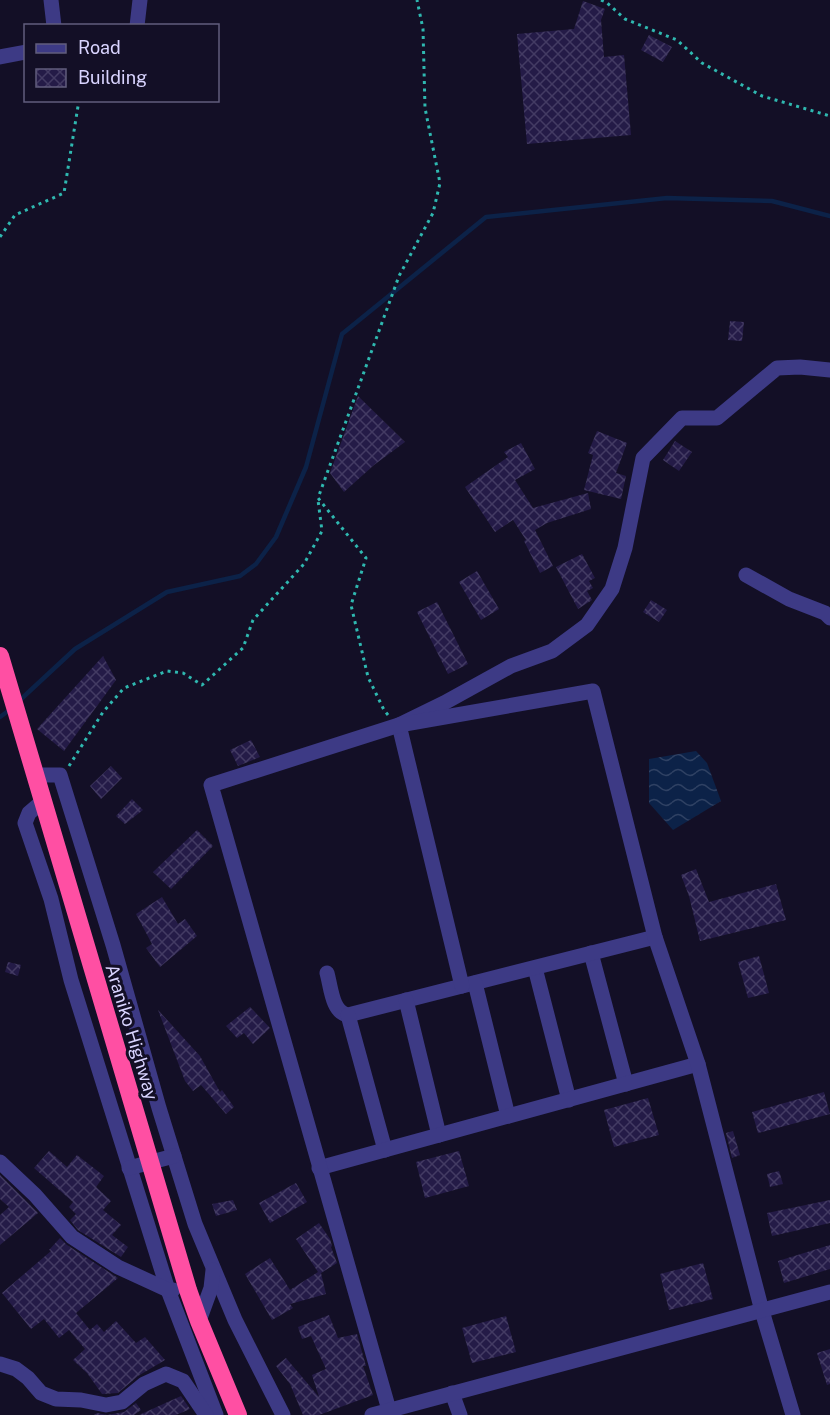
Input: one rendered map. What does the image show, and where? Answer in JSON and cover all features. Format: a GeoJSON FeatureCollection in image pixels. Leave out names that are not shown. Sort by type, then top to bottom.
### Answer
{"type":"FeatureCollection","features":[{"type":"Feature","properties":{"kind":"highway","name":"Araniko Highway"},"geometry":{"type":"LineString","coordinates":[[1,659],[188,1290],[238,1415]]}},
{"type":"Feature","properties":{"kind":"street"},"geometry":{"type":"LineString","coordinates":[[51,0],[54,24]]}},
{"type":"Feature","properties":{"kind":"street"},"geometry":{"type":"LineString","coordinates":[[137,24],[140,0]]}},
{"type":"Feature","properties":{"kind":"street"},"geometry":{"type":"LineString","coordinates":[[0,57],[24,52]]}},
{"type":"Feature","properties":{"kind":"street"},"geometry":{"type":"LineString","coordinates":[[388,1410],[211,785],[399,725],[444,704],[511,666],[552,651],[587,625],[612,589],[625,548],[644,458],[682,418],[717,417],[777,368],[800,367],[830,370]]}},
{"type":"Feature","properties":{"kind":"street"},"geometry":{"type":"LineString","coordinates":[[746,575],[789,599],[815,608],[830,618]]}},
{"type":"Feature","properties":{"kind":"street"},"geometry":{"type":"LineString","coordinates":[[399,725],[593,691],[656,937],[698,1064],[762,1311],[793,1415]]}},
{"type":"Feature","properties":{"kind":"street"},"geometry":{"type":"LineString","coordinates":[[399,725],[469,984],[508,1116]]}},
{"type":"Feature","properties":{"kind":"street"},"geometry":{"type":"LineString","coordinates":[[35,775],[60,776],[113,945],[159,1108],[195,1224],[251,1355],[283,1415]]}},
{"type":"Feature","properties":{"kind":"street"},"geometry":{"type":"LineString","coordinates":[[42,801],[29,813],[25,823],[51,899],[71,980],[168,1290],[216,1415]]}},
{"type":"Feature","properties":{"kind":"street"},"geometry":{"type":"LineString","coordinates":[[52,830],[74,822]]}},
{"type":"Feature","properties":{"kind":"street"},"geometry":{"type":"LineString","coordinates":[[327,974],[337,1010],[348,1015],[656,937]]}},
{"type":"Feature","properties":{"kind":"street"},"geometry":{"type":"LineString","coordinates":[[87,953],[113,945]]}},
{"type":"Feature","properties":{"kind":"street"},"geometry":{"type":"LineString","coordinates":[[591,953],[626,1084]]}},
{"type":"Feature","properties":{"kind":"street"},"geometry":{"type":"LineString","coordinates":[[535,968],[569,1100]]}},
{"type":"Feature","properties":{"kind":"street"},"geometry":{"type":"LineString","coordinates":[[99,992],[124,984]]}},
{"type":"Feature","properties":{"kind":"street"},"geometry":{"type":"LineString","coordinates":[[406,1000],[439,1135]]}},
{"type":"Feature","properties":{"kind":"street"},"geometry":{"type":"LineString","coordinates":[[348,1015],[384,1150]]}},
{"type":"Feature","properties":{"kind":"street"},"geometry":{"type":"LineString","coordinates":[[113,1041],[138,1034]]}},
{"type":"Feature","properties":{"kind":"street"},"geometry":{"type":"LineString","coordinates":[[319,1168],[698,1064]]}},
{"type":"Feature","properties":{"kind":"street"},"geometry":{"type":"LineString","coordinates":[[109,1104],[128,1089]]}},
{"type":"Feature","properties":{"kind":"street"},"geometry":{"type":"LineString","coordinates":[[136,1116],[159,1108]]}},
{"type":"Feature","properties":{"kind":"street"},"geometry":{"type":"LineString","coordinates":[[129,1168],[174,1156]]}},
{"type":"Feature","properties":{"kind":"street"},"geometry":{"type":"LineString","coordinates":[[0,1162],[35,1195],[72,1237],[118,1268],[168,1290],[188,1290]]}},
{"type":"Feature","properties":{"kind":"street"},"geometry":{"type":"LineString","coordinates":[[199,1321],[211,1288],[213,1267]]}},
{"type":"Feature","properties":{"kind":"street"},"geometry":{"type":"LineString","coordinates":[[372,1415],[830,1292]]}},
{"type":"Feature","properties":{"kind":"street"},"geometry":{"type":"LineString","coordinates":[[0,1364],[16,1369],[28,1378],[41,1393],[56,1399],[81,1400],[106,1405],[122,1402],[144,1384],[166,1374],[183,1381],[206,1415]]}},
{"type":"Feature","properties":{"kind":"street"},"geometry":{"type":"LineString","coordinates":[[452,1393],[460,1415]]}},
{"type":"Feature","properties":{"kind":"path"},"geometry":{"type":"LineString","coordinates":[[60,776],[71,765],[103,712],[124,688],[167,671],[183,674],[202,685],[243,648],[253,620],[304,564],[322,531],[318,498],[399,276],[433,213],[440,183],[425,108],[423,29],[417,0]]}},
{"type":"Feature","properties":{"kind":"path"},"geometry":{"type":"LineString","coordinates":[[601,0],[626,19],[677,40],[702,63],[762,96],[830,116]]}},
{"type":"Feature","properties":{"kind":"path"},"geometry":{"type":"LineString","coordinates":[[0,237],[15,215],[64,193],[79,102]]}},
{"type":"Feature","properties":{"kind":"path"},"geometry":{"type":"LineString","coordinates":[[318,498],[366,558],[351,605],[368,677],[384,710],[399,725]]}},
{"type":"Feature","properties":{"kind":"water"},"geometry":{"type":"Polygon","coordinates":[[[696,751],[707,763],[721,801],[673,830],[649,803],[649,759],[696,751]]]}},
{"type":"Feature","properties":{"kind":"building"},"geometry":{"type":"Polygon","coordinates":[[[583,1],[605,9],[601,20],[604,57],[624,55],[631,135],[527,144],[517,34],[574,29],[583,1]]]}},
{"type":"Feature","properties":{"kind":"building"},"geometry":{"type":"Polygon","coordinates":[[[649,35],[672,47],[663,62],[641,50],[649,35]]]}},
{"type":"Feature","properties":{"kind":"building"},"geometry":{"type":"Polygon","coordinates":[[[730,321],[744,322],[742,341],[728,340],[730,321]]]}},
{"type":"Feature","properties":{"kind":"building"},"geometry":{"type":"Polygon","coordinates":[[[358,396],[405,442],[374,465],[344,492],[330,473],[358,396]]]}},
{"type":"Feature","properties":{"kind":"building"},"geometry":{"type":"Polygon","coordinates":[[[597,431],[627,443],[616,473],[626,476],[621,499],[584,490],[593,455],[588,453],[597,431]]]}},
{"type":"Feature","properties":{"kind":"building"},"geometry":{"type":"Polygon","coordinates":[[[675,441],[692,452],[679,471],[663,460],[675,441]]]}},
{"type":"Feature","properties":{"kind":"building"},"geometry":{"type":"Polygon","coordinates":[[[521,443],[535,469],[515,480],[533,508],[588,493],[591,509],[547,523],[535,530],[553,566],[540,573],[524,541],[526,540],[513,520],[495,532],[465,487],[508,457],[504,452],[521,443]]]}},
{"type":"Feature","properties":{"kind":"building"},"geometry":{"type":"Polygon","coordinates":[[[582,554],[595,578],[589,581],[593,588],[587,591],[592,600],[578,609],[556,567],[582,554]]]}},
{"type":"Feature","properties":{"kind":"building"},"geometry":{"type":"Polygon","coordinates":[[[477,571],[499,609],[481,620],[459,582],[477,571]]]}},
{"type":"Feature","properties":{"kind":"building"},"geometry":{"type":"Polygon","coordinates":[[[651,600],[667,610],[659,622],[643,612],[651,600]]]}},
{"type":"Feature","properties":{"kind":"building"},"geometry":{"type":"Polygon","coordinates":[[[437,602],[468,664],[448,674],[417,612],[437,602]]]}},
{"type":"Feature","properties":{"kind":"building"},"geometry":{"type":"Polygon","coordinates":[[[103,656],[116,680],[64,751],[37,729],[103,656]]]}},
{"type":"Feature","properties":{"kind":"building"},"geometry":{"type":"Polygon","coordinates":[[[251,740],[260,757],[238,766],[230,750],[251,740]]]}},
{"type":"Feature","properties":{"kind":"building"},"geometry":{"type":"Polygon","coordinates":[[[111,766],[122,778],[101,799],[90,786],[111,766]]]}},
{"type":"Feature","properties":{"kind":"building"},"geometry":{"type":"Polygon","coordinates":[[[132,799],[143,810],[125,824],[116,816],[132,799]]]}},
{"type":"Feature","properties":{"kind":"building"},"geometry":{"type":"Polygon","coordinates":[[[197,830],[213,846],[171,889],[153,872],[197,830]]]}},
{"type":"Feature","properties":{"kind":"building"},"geometry":{"type":"Polygon","coordinates":[[[696,869],[709,902],[776,884],[786,920],[700,941],[689,896],[681,875],[696,869]]]}},
{"type":"Feature","properties":{"kind":"building"},"geometry":{"type":"Polygon","coordinates":[[[162,897],[178,924],[185,919],[197,936],[160,967],[146,948],[152,944],[136,914],[162,897]]]}},
{"type":"Feature","properties":{"kind":"building"},"geometry":{"type":"Polygon","coordinates":[[[759,956],[769,993],[748,998],[738,962],[759,956]]]}},
{"type":"Feature","properties":{"kind":"building"},"geometry":{"type":"Polygon","coordinates":[[[8,962],[21,965],[18,976],[5,972],[8,962]]]}},
{"type":"Feature","properties":{"kind":"building"},"geometry":{"type":"Polygon","coordinates":[[[250,1007],[270,1028],[253,1044],[244,1033],[237,1038],[226,1026],[250,1007]]]}},
{"type":"Feature","properties":{"kind":"building"},"geometry":{"type":"Polygon","coordinates":[[[158,1010],[200,1056],[220,1092],[222,1090],[234,1107],[226,1114],[201,1085],[193,1091],[185,1081],[158,1010]]]}},
{"type":"Feature","properties":{"kind":"building"},"geometry":{"type":"Polygon","coordinates":[[[824,1092],[830,1114],[758,1133],[752,1112],[824,1092]]]}},
{"type":"Feature","properties":{"kind":"building"},"geometry":{"type":"Polygon","coordinates":[[[648,1098],[659,1135],[614,1147],[604,1110],[648,1098]]]}},
{"type":"Feature","properties":{"kind":"building"},"geometry":{"type":"Polygon","coordinates":[[[733,1131],[740,1155],[732,1158],[726,1133],[733,1131]]]}},
{"type":"Feature","properties":{"kind":"building"},"geometry":{"type":"Polygon","coordinates":[[[49,1151],[67,1167],[77,1155],[104,1176],[96,1187],[111,1201],[103,1210],[121,1225],[112,1235],[128,1247],[121,1257],[78,1230],[70,1220],[76,1214],[69,1207],[73,1202],[34,1168],[49,1151]]]}},
{"type":"Feature","properties":{"kind":"building"},"geometry":{"type":"Polygon","coordinates":[[[459,1151],[469,1186],[425,1198],[416,1162],[459,1151]]]}},
{"type":"Feature","properties":{"kind":"building"},"geometry":{"type":"Polygon","coordinates":[[[779,1171],[783,1184],[770,1187],[767,1174],[779,1171]]]}},
{"type":"Feature","properties":{"kind":"building"},"geometry":{"type":"Polygon","coordinates":[[[0,1175],[38,1213],[0,1245],[0,1215],[9,1207],[0,1199],[0,1175]]]}},
{"type":"Feature","properties":{"kind":"building"},"geometry":{"type":"Polygon","coordinates":[[[296,1183],[307,1202],[270,1223],[259,1203],[296,1183]]]}},
{"type":"Feature","properties":{"kind":"building"},"geometry":{"type":"Polygon","coordinates":[[[233,1200],[237,1210],[216,1216],[212,1204],[233,1200]]]}},
{"type":"Feature","properties":{"kind":"building"},"geometry":{"type":"Polygon","coordinates":[[[830,1200],[830,1223],[772,1236],[767,1213],[830,1200]]]}},
{"type":"Feature","properties":{"kind":"building"},"geometry":{"type":"Polygon","coordinates":[[[319,1223],[330,1239],[337,1263],[321,1273],[326,1294],[290,1304],[293,1308],[272,1320],[245,1274],[270,1258],[290,1290],[318,1272],[296,1239],[319,1223]]]}},
{"type":"Feature","properties":{"kind":"building"},"geometry":{"type":"Polygon","coordinates":[[[60,1238],[118,1278],[76,1313],[90,1330],[97,1324],[104,1332],[116,1321],[136,1343],[145,1337],[165,1360],[138,1376],[118,1393],[102,1394],[87,1373],[73,1360],[85,1349],[69,1330],[59,1338],[44,1319],[31,1329],[2,1293],[51,1251],[49,1250],[60,1238]]]}},
{"type":"Feature","properties":{"kind":"building"},"geometry":{"type":"Polygon","coordinates":[[[830,1245],[830,1269],[784,1283],[778,1261],[830,1245]]]}},
{"type":"Feature","properties":{"kind":"building"},"geometry":{"type":"Polygon","coordinates":[[[703,1263],[713,1299],[669,1310],[660,1274],[703,1263]]]}},
{"type":"Feature","properties":{"kind":"building"},"geometry":{"type":"Polygon","coordinates":[[[329,1315],[338,1338],[357,1334],[366,1366],[363,1366],[373,1395],[319,1415],[303,1415],[290,1384],[276,1366],[286,1358],[319,1397],[312,1375],[326,1369],[311,1336],[302,1339],[298,1327],[329,1315]]]}},
{"type":"Feature","properties":{"kind":"building"},"geometry":{"type":"Polygon","coordinates":[[[506,1316],[516,1352],[472,1363],[462,1328],[506,1316]]]}},
{"type":"Feature","properties":{"kind":"building"},"geometry":{"type":"Polygon","coordinates":[[[830,1349],[830,1384],[827,1385],[817,1353],[830,1349]]]}},
{"type":"Feature","properties":{"kind":"building"},"geometry":{"type":"Polygon","coordinates":[[[181,1396],[190,1409],[176,1415],[139,1415],[181,1396]]]}},
{"type":"Feature","properties":{"kind":"building"},"geometry":{"type":"Polygon","coordinates":[[[136,1403],[141,1410],[134,1415],[107,1415],[124,1412],[136,1403]]]}},
{"type":"Feature","properties":{"kind":"waterway"},"geometry":{"type":"LineString","coordinates":[[19,701],[75,649],[167,592],[240,576],[256,564],[276,537],[306,467],[342,334],[486,217],[667,198],[772,201],[830,216]]}},
{"type":"Feature","properties":{"kind":"waterway"},"geometry":{"type":"LineString","coordinates":[[0,717],[11,709]]}}]}
